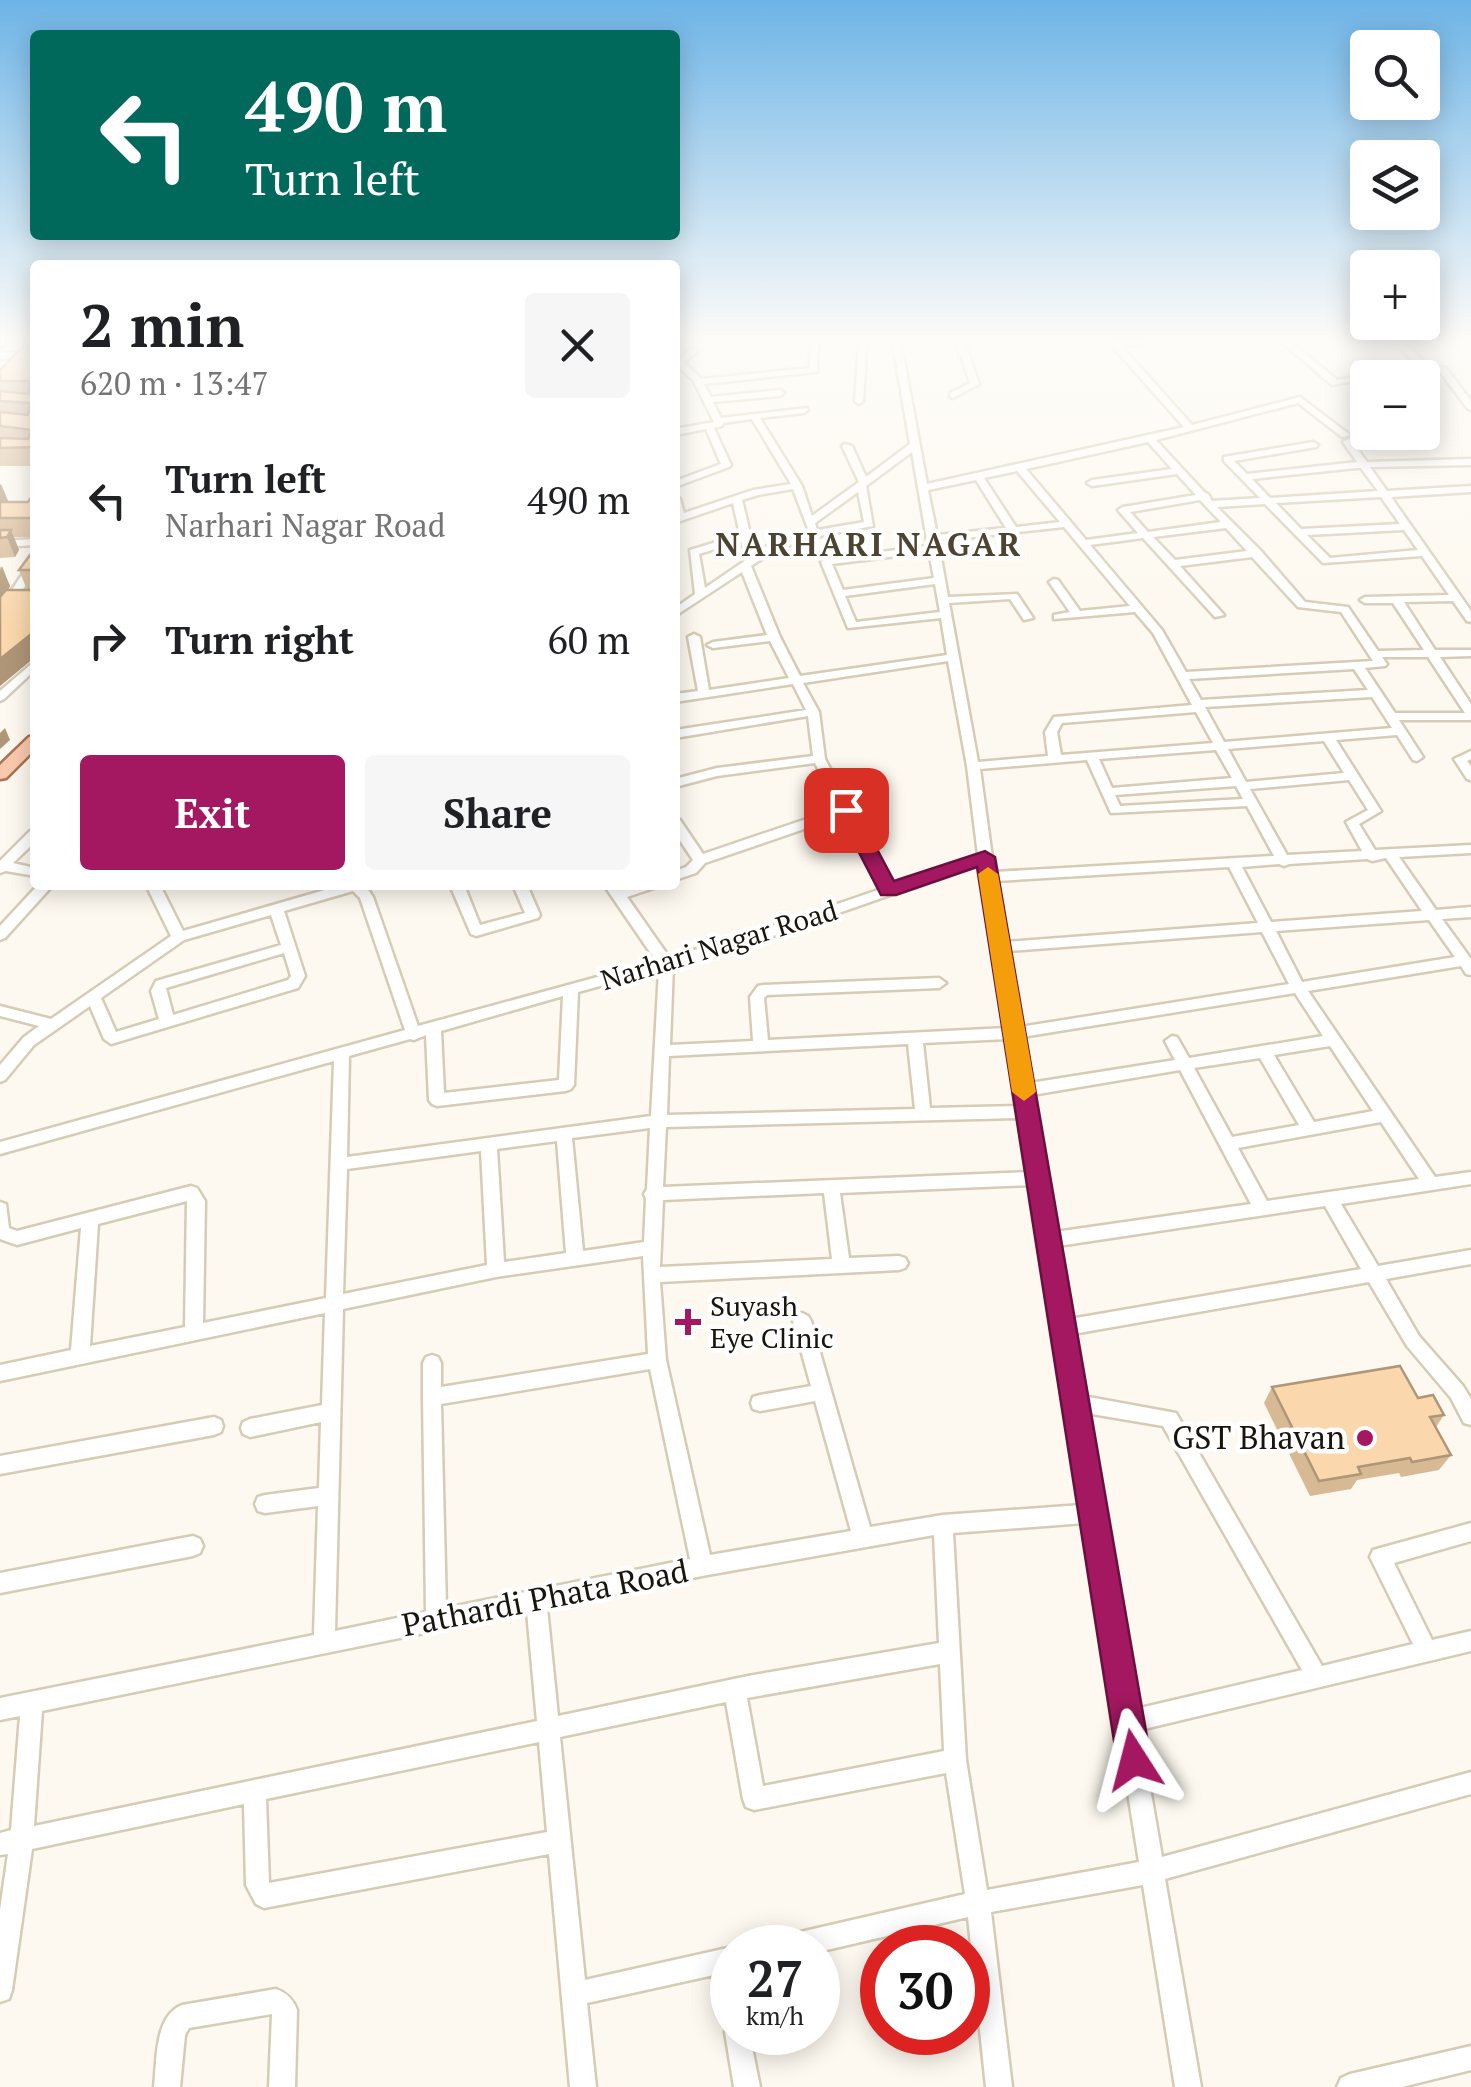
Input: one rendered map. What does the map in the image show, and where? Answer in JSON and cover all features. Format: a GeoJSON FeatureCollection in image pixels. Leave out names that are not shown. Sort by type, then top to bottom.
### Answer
{"type":"FeatureCollection","features":[{"type":"Feature","properties":{"kind":"main road"},"geometry":{"type":"LineString","coordinates":[[0,757],[30,729]]}},
{"type":"Feature","properties":{"kind":"main road"},"geometry":{"type":"LineString","coordinates":[[0,774],[30,746]]}},
{"type":"Feature","properties":{"kind":"street"},"geometry":{"type":"LineString","coordinates":[[680,482],[726,466],[717,435]]}},
{"type":"Feature","properties":{"kind":"street"},"geometry":{"type":"LineString","coordinates":[[766,435],[797,486],[811,526]]}},
{"type":"Feature","properties":{"kind":"street"},"geometry":{"type":"LineString","coordinates":[[913,435],[973,766],[1188,2087]]}},
{"type":"Feature","properties":{"kind":"street"},"geometry":{"type":"LineString","coordinates":[[923,488],[1163,435]]}},
{"type":"Feature","properties":{"kind":"street"},"geometry":{"type":"LineString","coordinates":[[1343,435],[1471,618]]}},
{"type":"Feature","properties":{"kind":"street"},"geometry":{"type":"LineString","coordinates":[[1150,439],[1302,605],[1344,609],[1381,664],[1181,676]]}},
{"type":"Feature","properties":{"kind":"street"},"geometry":{"type":"LineString","coordinates":[[1312,444],[1227,458],[1326,561],[1424,553]]}},
{"type":"Feature","properties":{"kind":"street"},"geometry":{"type":"LineString","coordinates":[[680,610],[772,546],[811,526],[915,445]]}},
{"type":"Feature","properties":{"kind":"street"},"geometry":{"type":"LineString","coordinates":[[811,526],[869,524],[863,484],[847,446]]}},
{"type":"Feature","properties":{"kind":"street"},"geometry":{"type":"LineString","coordinates":[[1245,477],[1361,465],[1471,462]]}},
{"type":"Feature","properties":{"kind":"street"},"geometry":{"type":"LineString","coordinates":[[1020,468],[1163,639],[1284,862]]}},
{"type":"Feature","properties":{"kind":"street"},"geometry":{"type":"LineString","coordinates":[[1092,483],[1180,470]]}},
{"type":"Feature","properties":{"kind":"street"},"geometry":{"type":"LineString","coordinates":[[979,477],[1013,530]]}},
{"type":"Feature","properties":{"kind":"street"},"geometry":{"type":"LineString","coordinates":[[680,518],[797,486]]}},
{"type":"Feature","properties":{"kind":"street"},"geometry":{"type":"LineString","coordinates":[[1219,615],[1124,508],[1208,500],[1471,490]]}},
{"type":"Feature","properties":{"kind":"street"},"geometry":{"type":"LineString","coordinates":[[738,500],[748,536],[748,563],[774,636],[814,712],[819,759],[888,890]]}},
{"type":"Feature","properties":{"kind":"street"},"geometry":{"type":"LineString","coordinates":[[1028,618],[1013,596],[852,626],[826,562],[1066,524]]}},
{"type":"Feature","properties":{"kind":"street"},"geometry":{"type":"LineString","coordinates":[[1083,543],[1230,524]]}},
{"type":"Feature","properties":{"kind":"street"},"geometry":{"type":"LineString","coordinates":[[1300,532],[1405,527]]}},
{"type":"Feature","properties":{"kind":"street"},"geometry":{"type":"LineString","coordinates":[[701,596],[694,552],[748,536]]}},
{"type":"Feature","properties":{"kind":"street"},"geometry":{"type":"LineString","coordinates":[[0,544],[30,542]]}},
{"type":"Feature","properties":{"kind":"street"},"geometry":{"type":"LineString","coordinates":[[1172,564],[1257,554]]}},
{"type":"Feature","properties":{"kind":"street"},"geometry":{"type":"LineString","coordinates":[[0,616],[30,572]]}},
{"type":"Feature","properties":{"kind":"street"},"geometry":{"type":"LineString","coordinates":[[841,593],[940,580]]}},
{"type":"Feature","properties":{"kind":"street"},"geometry":{"type":"LineString","coordinates":[[0,584],[23,582]]}},
{"type":"Feature","properties":{"kind":"street"},"geometry":{"type":"LineString","coordinates":[[1054,582],[1077,615]]}},
{"type":"Feature","properties":{"kind":"street"},"geometry":{"type":"LineString","coordinates":[[1365,600],[1456,598]]}},
{"type":"Feature","properties":{"kind":"street"},"geometry":{"type":"LineString","coordinates":[[1396,599],[1471,715]]}},
{"type":"Feature","properties":{"kind":"street"},"geometry":{"type":"LineString","coordinates":[[1058,617],[1138,608]]}},
{"type":"Feature","properties":{"kind":"street"},"geometry":{"type":"LineString","coordinates":[[712,645],[774,636]]}},
{"type":"Feature","properties":{"kind":"street"},"geometry":{"type":"LineString","coordinates":[[694,637],[704,694]]}},
{"type":"Feature","properties":{"kind":"street"},"geometry":{"type":"LineString","coordinates":[[1375,654],[1471,653]]}},
{"type":"Feature","properties":{"kind":"street"},"geometry":{"type":"LineString","coordinates":[[680,697],[954,657]]}},
{"type":"Feature","properties":{"kind":"street"},"geometry":{"type":"LineString","coordinates":[[1358,666],[1417,757]]}},
{"type":"Feature","properties":{"kind":"street"},"geometry":{"type":"LineString","coordinates":[[0,697],[30,669]]}},
{"type":"Feature","properties":{"kind":"street"},"geometry":{"type":"LineString","coordinates":[[0,673],[23,676]]}},
{"type":"Feature","properties":{"kind":"street"},"geometry":{"type":"LineString","coordinates":[[1054,759],[1051,732],[1058,720],[1376,694]]}},
{"type":"Feature","properties":{"kind":"street"},"geometry":{"type":"LineString","coordinates":[[680,733],[814,712]]}},
{"type":"Feature","properties":{"kind":"street"},"geometry":{"type":"LineString","coordinates":[[1391,717],[1471,715]]}},
{"type":"Feature","properties":{"kind":"street"},"geometry":{"type":"LineString","coordinates":[[973,766],[1400,731]]}},
{"type":"Feature","properties":{"kind":"street"},"geometry":{"type":"LineString","coordinates":[[1326,736],[1375,811],[1352,822],[1372,857]]}},
{"type":"Feature","properties":{"kind":"street"},"geometry":{"type":"LineString","coordinates":[[1471,754],[1460,759],[1471,776]]}},
{"type":"Feature","properties":{"kind":"street"},"geometry":{"type":"LineString","coordinates":[[1092,756],[1113,808],[1120,811],[1251,802]]}},
{"type":"Feature","properties":{"kind":"street"},"geometry":{"type":"LineString","coordinates":[[680,782],[718,772],[819,759]]}},
{"type":"Feature","properties":{"kind":"street"},"geometry":{"type":"LineString","coordinates":[[1106,792],[1352,776]]}},
{"type":"Feature","properties":{"kind":"street"},"geometry":{"type":"LineString","coordinates":[[680,874],[700,860],[846,810]]}},
{"type":"Feature","properties":{"kind":"street"},"geometry":{"type":"LineString","coordinates":[[680,830],[700,860]]}},
{"type":"Feature","properties":{"kind":"street"},"geometry":{"type":"LineString","coordinates":[[1,867],[30,839]]}},
{"type":"Feature","properties":{"kind":"street","name":"Narhari Nagar Road"},"geometry":{"type":"LineString","coordinates":[[0,1148],[666,964],[748,940],[888,890],[987,867],[1235,866],[1471,849]]}},
{"type":"Feature","properties":{"kind":"street"},"geometry":{"type":"LineString","coordinates":[[660,1051],[1014,1033],[1298,987],[1467,966],[1391,856]]}},
{"type":"Feature","properties":{"kind":"street"},"geometry":{"type":"LineString","coordinates":[[1235,866],[1298,987],[1431,1184]]}},
{"type":"Feature","properties":{"kind":"street"},"geometry":{"type":"LineString","coordinates":[[1,867],[30,871]]}},
{"type":"Feature","properties":{"kind":"street"},"geometry":{"type":"LineString","coordinates":[[0,935],[41,890]]}},
{"type":"Feature","properties":{"kind":"street"},"geometry":{"type":"LineString","coordinates":[[156,890],[179,936]]}},
{"type":"Feature","properties":{"kind":"street"},"geometry":{"type":"LineString","coordinates":[[0,1076],[15,1053],[51,1024],[179,936],[342,890]]}},
{"type":"Feature","properties":{"kind":"street"},"geometry":{"type":"LineString","coordinates":[[360,890],[414,1035]]}},
{"type":"Feature","properties":{"kind":"street"},"geometry":{"type":"LineString","coordinates":[[459,890],[476,931],[532,915],[522,890]]}},
{"type":"Feature","properties":{"kind":"street"},"geometry":{"type":"LineString","coordinates":[[615,890],[666,964],[651,1275],[657,1360],[702,1566]]}},
{"type":"Feature","properties":{"kind":"street"},"geometry":{"type":"LineString","coordinates":[[93,995],[108,1038],[294,984],[298,976],[277,911]]}},
{"type":"Feature","properties":{"kind":"street"},"geometry":{"type":"LineString","coordinates":[[1000,947],[1471,912]]}},
{"type":"Feature","properties":{"kind":"street"},"geometry":{"type":"LineString","coordinates":[[168,1022],[158,991],[161,984],[288,947]]}},
{"type":"Feature","properties":{"kind":"street"},"geometry":{"type":"LineString","coordinates":[[761,1046],[757,996],[763,990],[939,983]]}},
{"type":"Feature","properties":{"kind":"street"},"geometry":{"type":"LineString","coordinates":[[433,1030],[436,1100],[566,1085],[572,990]]}},
{"type":"Feature","properties":{"kind":"street"},"geometry":{"type":"LineString","coordinates":[[0,1011],[51,1024]]}},
{"type":"Feature","properties":{"kind":"street"},"geometry":{"type":"LineString","coordinates":[[915,1038],[923,1115]]}},
{"type":"Feature","properties":{"kind":"street"},"geometry":{"type":"LineString","coordinates":[[1024,1090],[1334,1040]]}},
{"type":"Feature","properties":{"kind":"street"},"geometry":{"type":"LineString","coordinates":[[1172,1041],[1264,1210]]}},
{"type":"Feature","properties":{"kind":"street"},"geometry":{"type":"LineString","coordinates":[[1264,1052],[1310,1129]]}},
{"type":"Feature","properties":{"kind":"street"},"geometry":{"type":"LineString","coordinates":[[324,1642],[342,1054]]}},
{"type":"Feature","properties":{"kind":"street"},"geometry":{"type":"LineString","coordinates":[[338,1164],[656,1122],[1028,1112]]}},
{"type":"Feature","properties":{"kind":"street"},"geometry":{"type":"LineString","coordinates":[[1228,1144],[1385,1115]]}},
{"type":"Feature","properties":{"kind":"street"},"geometry":{"type":"LineString","coordinates":[[564,1134],[576,1256]]}},
{"type":"Feature","properties":{"kind":"street"},"geometry":{"type":"LineString","coordinates":[[489,1144],[496,1270]]}},
{"type":"Feature","properties":{"kind":"street"},"geometry":{"type":"LineString","coordinates":[[652,1194],[1038,1178]]}},
{"type":"Feature","properties":{"kind":"street"},"geometry":{"type":"LineString","coordinates":[[1048,1240],[1471,1178]]}},
{"type":"Feature","properties":{"kind":"street"},"geometry":{"type":"LineString","coordinates":[[830,1186],[842,1266]]}},
{"type":"Feature","properties":{"kind":"street"},"geometry":{"type":"LineString","coordinates":[[0,1209],[1,1232],[10,1238],[191,1193],[197,1201],[194,1331]]}},
{"type":"Feature","properties":{"kind":"street"},"geometry":{"type":"LineString","coordinates":[[1330,1200],[1413,1340],[1457,1392],[1471,1417]]}},
{"type":"Feature","properties":{"kind":"street"},"geometry":{"type":"LineString","coordinates":[[80,1356],[90,1220]]}},
{"type":"Feature","properties":{"kind":"street"},"geometry":{"type":"LineString","coordinates":[[0,1373],[496,1270],[650,1248]]}},
{"type":"Feature","properties":{"kind":"street"},"geometry":{"type":"LineString","coordinates":[[1063,1328],[1471,1257]]}},
{"type":"Feature","properties":{"kind":"street"},"geometry":{"type":"LineString","coordinates":[[651,1275],[899,1263]]}},
{"type":"Feature","properties":{"kind":"street"},"geometry":{"type":"LineString","coordinates":[[802,1322],[863,1539]]}},
{"type":"Feature","properties":{"kind":"street"},"geometry":{"type":"LineString","coordinates":[[432,1396],[657,1360]]}},
{"type":"Feature","properties":{"kind":"street"},"geometry":{"type":"LineString","coordinates":[[432,1363],[436,1619]]}},
{"type":"Feature","properties":{"kind":"street"},"geometry":{"type":"LineString","coordinates":[[760,1403],[822,1392]]}},
{"type":"Feature","properties":{"kind":"street"},"geometry":{"type":"LineString","coordinates":[[1075,1403],[1170,1418],[1316,1678]]}},
{"type":"Feature","properties":{"kind":"street"},"geometry":{"type":"LineString","coordinates":[[250,1428],[331,1412]]}},
{"type":"Feature","properties":{"kind":"street"},"geometry":{"type":"LineString","coordinates":[[0,1465],[214,1426]]}},
{"type":"Feature","properties":{"kind":"street"},"geometry":{"type":"LineString","coordinates":[[265,1504],[328,1496]]}},
{"type":"Feature","properties":{"kind":"street","name":"Pathardi Phata Road"},"geometry":{"type":"LineString","coordinates":[[0,1709],[702,1566],[943,1524],[1093,1514]]}},
{"type":"Feature","properties":{"kind":"street"},"geometry":{"type":"LineString","coordinates":[[943,1524],[955,1760],[978,1903],[999,2087]]}},
{"type":"Feature","properties":{"kind":"street"},"geometry":{"type":"LineString","coordinates":[[1426,1651],[1380,1557],[1471,1532]]}},
{"type":"Feature","properties":{"kind":"street"},"geometry":{"type":"LineString","coordinates":[[0,1584],[193,1546]]}},
{"type":"Feature","properties":{"kind":"street"},"geometry":{"type":"LineString","coordinates":[[536,1600],[583,2087]]}},
{"type":"Feature","properties":{"kind":"street"},"geometry":{"type":"LineString","coordinates":[[1128,1722],[1471,1641]]}},
{"type":"Feature","properties":{"kind":"street"},"geometry":{"type":"LineString","coordinates":[[11,1842],[735,1690],[948,1652]]}},
{"type":"Feature","properties":{"kind":"street"},"geometry":{"type":"LineString","coordinates":[[735,1690],[754,1799],[955,1760]]}},
{"type":"Feature","properties":{"kind":"street"},"geometry":{"type":"LineString","coordinates":[[0,1990],[11,1842],[32,1702]]}},
{"type":"Feature","properties":{"kind":"street"},"geometry":{"type":"LineString","coordinates":[[840,1935],[978,1903],[1150,1872],[1471,1783]]}},
{"type":"Feature","properties":{"kind":"street"},"geometry":{"type":"LineString","coordinates":[[256,1793],[258,1885],[264,1896],[559,1841]]}},
{"type":"Feature","properties":{"kind":"street"},"geometry":{"type":"LineString","coordinates":[[574,1994],[710,1964]]}},
{"type":"Feature","properties":{"kind":"street"},"geometry":{"type":"LineString","coordinates":[[168,2087],[173,2032],[182,2016],[276,2000],[285,2010],[282,2087]]}},
{"type":"Feature","properties":{"kind":"street"},"geometry":{"type":"LineString","coordinates":[[741,2055],[747,2087]]}},
{"type":"Feature","properties":{"kind":"street"},"geometry":{"type":"LineString","coordinates":[[1350,2087],[1471,2058]]}},
{"type":"Feature","properties":{"kind":"building"},"geometry":{"type":"Polygon","coordinates":[[[30,435],[30,447],[0,448],[0,438],[28,439],[30,435]]]}},
{"type":"Feature","properties":{"kind":"building"},"geometry":{"type":"Polygon","coordinates":[[[30,499],[30,518],[0,518],[0,502],[30,499]]]}},
{"type":"Feature","properties":{"kind":"building"},"geometry":{"type":"Polygon","coordinates":[[[0,530],[11,530],[7,537],[0,538],[0,530]]]}},
{"type":"Feature","properties":{"kind":"building"},"geometry":{"type":"Polygon","coordinates":[[[30,555],[30,570],[19,570],[30,555]]]}},
{"type":"Feature","properties":{"kind":"building"},"geometry":{"type":"Polygon","coordinates":[[[6,590],[30,590],[30,635],[0,659],[0,597],[6,590]]]}},
{"type":"Feature","properties":{"kind":"building","name":"GST Bhavan"},"geometry":{"type":"Polygon","coordinates":[[[1400,1366],[1418,1398],[1433,1395],[1444,1415],[1430,1417],[1451,1455],[1358,1467],[1361,1474],[1319,1481],[1272,1387],[1400,1366]]]}},
{"type":"Feature","properties":{"kind":"slow traffic"},"geometry":{"type":"LineString","coordinates":[[988,874],[1024,1092]]}},
{"type":"Feature","properties":{"kind":"place","name":"Suyash Eye Clinic"},"geometry":{"type":"Point","coordinates":[688,1322]}},
{"type":"Feature","properties":{"kind":"place","name":"GST Bhavan"},"geometry":{"type":"Point","coordinates":[1365,1438]}},
{"type":"Feature","properties":{"kind":"district","name":"NARHARI NAGAR"},"geometry":{"type":"Point","coordinates":[869,545]}},
{"type":"Feature","properties":{"kind":"route"},"geometry":{"type":"LineString","coordinates":[[846,810],[888,890],[985,857],[1134,1760]]}}]}
